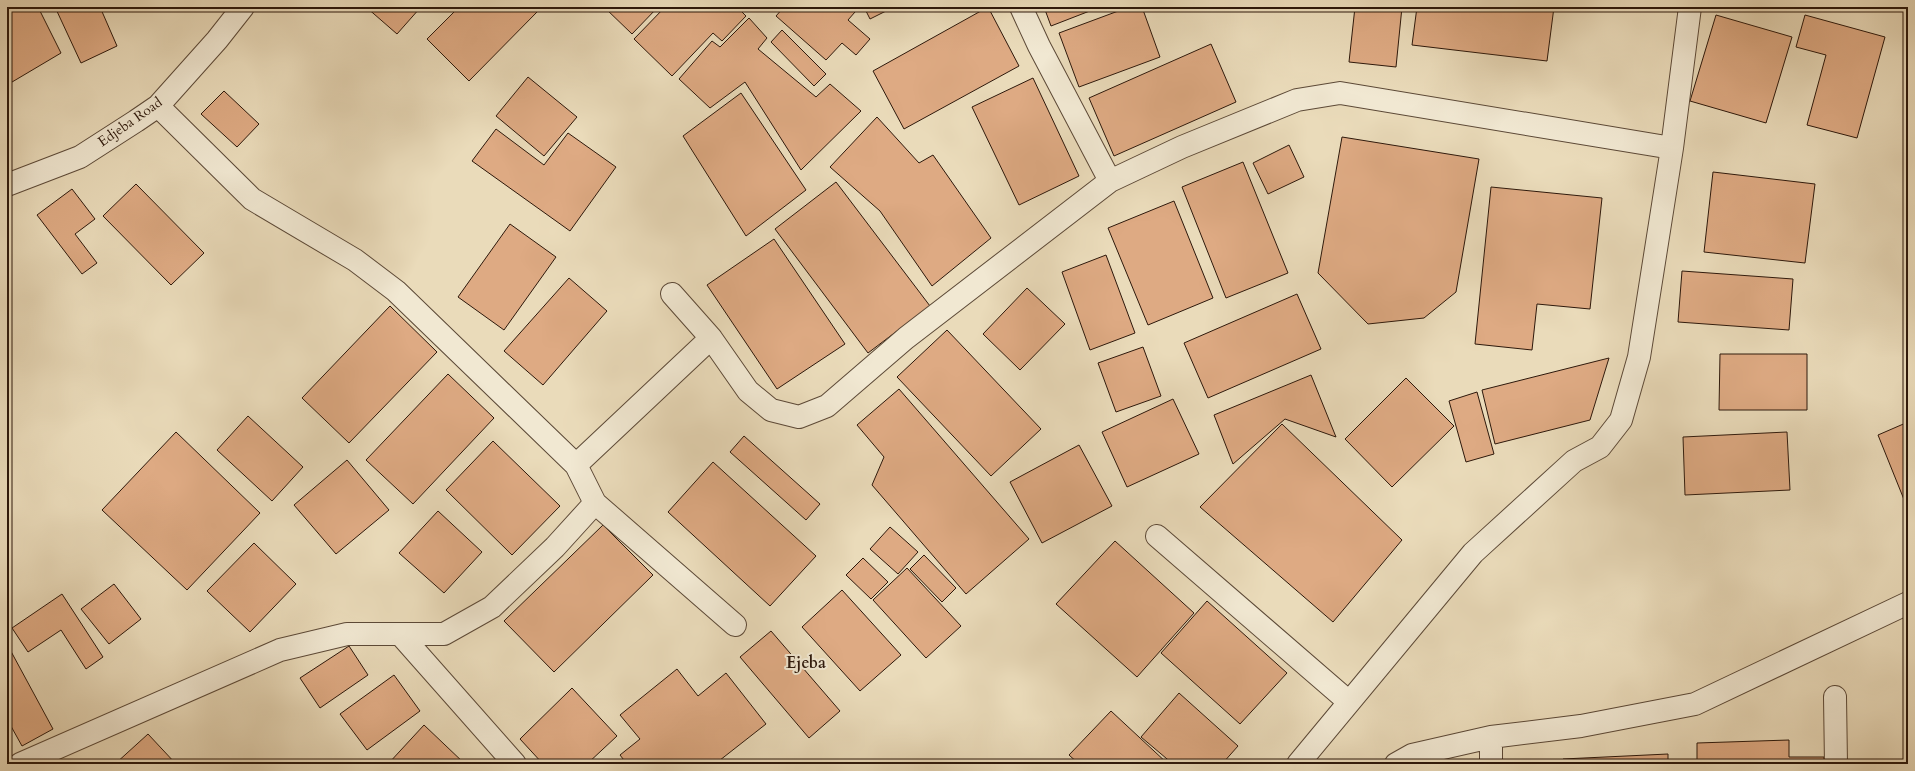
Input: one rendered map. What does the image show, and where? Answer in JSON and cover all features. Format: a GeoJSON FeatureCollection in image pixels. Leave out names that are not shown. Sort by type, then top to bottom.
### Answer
{"type":"FeatureCollection","features":[{"type":"Feature","properties":{"kind":"street","name":"Edjeba Road"},"geometry":{"type":"LineString","coordinates":[[7,185],[80,156],[158,106],[217,40],[243,7]]}},
{"type":"Feature","properties":{"kind":"street"},"geometry":{"type":"LineString","coordinates":[[1021,7],[1039,46],[1110,182]]}},
{"type":"Feature","properties":{"kind":"street"},"geometry":{"type":"LineString","coordinates":[[1298,764],[1473,553],[1574,461],[1600,447],[1621,420],[1639,357],[1672,148],[1690,7]]}},
{"type":"Feature","properties":{"kind":"street"},"geometry":{"type":"LineString","coordinates":[[672,294],[711,338],[748,390],[770,410],[799,417],[827,406],[906,338],[1110,182],[1182,147],[1297,100],[1340,93],[1672,148]]}},
{"type":"Feature","properties":{"kind":"street"},"geometry":{"type":"LineString","coordinates":[[158,106],[252,199],[355,260],[396,291],[576,465],[595,503],[735,625]]}},
{"type":"Feature","properties":{"kind":"street"},"geometry":{"type":"LineString","coordinates":[[576,465],[711,338]]}},
{"type":"Feature","properties":{"kind":"street"},"geometry":{"type":"LineString","coordinates":[[20,764],[280,650],[347,634],[444,634],[492,607],[555,547],[595,503]]}},
{"type":"Feature","properties":{"kind":"street"},"geometry":{"type":"LineString","coordinates":[[1157,536],[1349,702]]}},
{"type":"Feature","properties":{"kind":"street"},"geometry":{"type":"LineString","coordinates":[[1396,764],[1412,755],[1490,737],[1581,726],[1695,704],[1908,603]]}},
{"type":"Feature","properties":{"kind":"street"},"geometry":{"type":"LineString","coordinates":[[400,634],[515,764]]}},
{"type":"Feature","properties":{"kind":"street"},"geometry":{"type":"LineString","coordinates":[[1835,697],[1836,764]]}},
{"type":"Feature","properties":{"kind":"street"},"geometry":{"type":"LineString","coordinates":[[1490,737],[1491,764]]}},
{"type":"Feature","properties":{"kind":"building"},"geometry":{"type":"Polygon","coordinates":[[[7,7],[38,7],[61,53],[7,85],[7,7]]]}},
{"type":"Feature","properties":{"kind":"building"},"geometry":{"type":"Polygon","coordinates":[[[55,7],[100,7],[117,46],[81,63],[55,7]]]}},
{"type":"Feature","properties":{"kind":"building"},"geometry":{"type":"Polygon","coordinates":[[[366,7],[420,7],[420,8],[397,34],[366,7]]]}},
{"type":"Feature","properties":{"kind":"building"},"geometry":{"type":"Polygon","coordinates":[[[459,7],[533,7],[537,12],[469,81],[427,39],[459,7]]]}},
{"type":"Feature","properties":{"kind":"building"},"geometry":{"type":"Polygon","coordinates":[[[604,7],[658,7],[632,34],[604,7]]]}},
{"type":"Feature","properties":{"kind":"building"},"geometry":{"type":"Polygon","coordinates":[[[665,7],[737,7],[746,16],[722,41],[713,33],[672,76],[634,39],[665,7]]]}},
{"type":"Feature","properties":{"kind":"building"},"geometry":{"type":"Polygon","coordinates":[[[784,7],[849,7],[855,12],[848,20],[870,39],[856,55],[842,43],[826,60],[776,16],[784,7]]]}},
{"type":"Feature","properties":{"kind":"building"},"geometry":{"type":"Polygon","coordinates":[[[864,7],[894,7],[870,19],[864,7]]]}},
{"type":"Feature","properties":{"kind":"building"},"geometry":{"type":"Polygon","coordinates":[[[988,7],[1019,66],[904,129],[873,71],[988,7]]]}},
{"type":"Feature","properties":{"kind":"building"},"geometry":{"type":"Polygon","coordinates":[[[1044,7],[1100,7],[1051,26],[1044,7]]]}},
{"type":"Feature","properties":{"kind":"building"},"geometry":{"type":"Polygon","coordinates":[[[1129,7],[1142,7],[1160,57],[1079,87],[1059,33],[1129,7]]]}},
{"type":"Feature","properties":{"kind":"building"},"geometry":{"type":"Polygon","coordinates":[[[1355,7],[1402,7],[1396,67],[1349,62],[1355,7]]]}},
{"type":"Feature","properties":{"kind":"building"},"geometry":{"type":"Polygon","coordinates":[[[1417,7],[1554,7],[1547,61],[1412,45],[1417,7]]]}},
{"type":"Feature","properties":{"kind":"building"},"geometry":{"type":"Polygon","coordinates":[[[1716,15],[1792,37],[1766,123],[1690,101],[1716,15]]]}},
{"type":"Feature","properties":{"kind":"building"},"geometry":{"type":"Polygon","coordinates":[[[1805,15],[1885,37],[1857,138],[1807,125],[1826,55],[1796,47],[1805,15]]]}},
{"type":"Feature","properties":{"kind":"building"},"geometry":{"type":"Polygon","coordinates":[[[749,18],[767,38],[758,49],[816,97],[830,84],[861,111],[801,170],[745,82],[710,108],[679,79],[712,41],[720,47],[749,18]]]}},
{"type":"Feature","properties":{"kind":"building"},"geometry":{"type":"Polygon","coordinates":[[[782,30],[826,74],[814,86],[771,42],[782,30]]]}},
{"type":"Feature","properties":{"kind":"building"},"geometry":{"type":"Polygon","coordinates":[[[1211,44],[1236,102],[1114,156],[1089,98],[1211,44]]]}},
{"type":"Feature","properties":{"kind":"building"},"geometry":{"type":"Polygon","coordinates":[[[528,77],[577,117],[544,156],[496,116],[528,77]]]}},
{"type":"Feature","properties":{"kind":"building"},"geometry":{"type":"Polygon","coordinates":[[[1033,78],[1079,176],[1019,205],[972,107],[1033,78]]]}},
{"type":"Feature","properties":{"kind":"building"},"geometry":{"type":"Polygon","coordinates":[[[224,91],[259,124],[237,147],[201,114],[224,91]]]}},
{"type":"Feature","properties":{"kind":"building"},"geometry":{"type":"Polygon","coordinates":[[[741,93],[806,190],[746,236],[683,136],[741,93]]]}},
{"type":"Feature","properties":{"kind":"building"},"geometry":{"type":"Polygon","coordinates":[[[877,117],[919,163],[933,155],[991,238],[932,286],[880,211],[830,167],[877,117]]]}},
{"type":"Feature","properties":{"kind":"building"},"geometry":{"type":"Polygon","coordinates":[[[496,129],[544,165],[568,133],[616,167],[570,231],[472,161],[496,129]]]}},
{"type":"Feature","properties":{"kind":"building"},"geometry":{"type":"Polygon","coordinates":[[[1342,137],[1479,159],[1456,292],[1424,318],[1368,324],[1318,273],[1342,137]]]}},
{"type":"Feature","properties":{"kind":"building"},"geometry":{"type":"Polygon","coordinates":[[[1289,145],[1304,177],[1268,194],[1253,163],[1289,145]]]}},
{"type":"Feature","properties":{"kind":"building"},"geometry":{"type":"Polygon","coordinates":[[[1243,162],[1288,273],[1226,298],[1182,187],[1243,162]]]}},
{"type":"Feature","properties":{"kind":"building"},"geometry":{"type":"Polygon","coordinates":[[[1713,172],[1815,184],[1805,263],[1704,252],[1713,172]]]}},
{"type":"Feature","properties":{"kind":"building"},"geometry":{"type":"Polygon","coordinates":[[[836,182],[930,306],[868,353],[775,229],[836,182]]]}},
{"type":"Feature","properties":{"kind":"building"},"geometry":{"type":"Polygon","coordinates":[[[136,184],[204,253],[171,285],[103,216],[136,184]]]}},
{"type":"Feature","properties":{"kind":"building"},"geometry":{"type":"Polygon","coordinates":[[[1491,187],[1602,198],[1590,309],[1537,304],[1532,350],[1475,344],[1491,187]]]}},
{"type":"Feature","properties":{"kind":"building"},"geometry":{"type":"Polygon","coordinates":[[[72,189],[95,219],[75,234],[97,263],[82,274],[37,215],[72,189]]]}},
{"type":"Feature","properties":{"kind":"building"},"geometry":{"type":"Polygon","coordinates":[[[1174,201],[1213,298],[1148,325],[1108,228],[1174,201]]]}},
{"type":"Feature","properties":{"kind":"building"},"geometry":{"type":"Polygon","coordinates":[[[510,224],[556,257],[504,330],[458,297],[510,224]]]}},
{"type":"Feature","properties":{"kind":"building"},"geometry":{"type":"Polygon","coordinates":[[[774,239],[845,344],[777,389],[707,285],[774,239]]]}},
{"type":"Feature","properties":{"kind":"building"},"geometry":{"type":"Polygon","coordinates":[[[1106,255],[1135,333],[1090,350],[1062,272],[1106,255]]]}},
{"type":"Feature","properties":{"kind":"building"},"geometry":{"type":"Polygon","coordinates":[[[1682,271],[1793,279],[1789,330],[1678,322],[1682,271]]]}},
{"type":"Feature","properties":{"kind":"building"},"geometry":{"type":"Polygon","coordinates":[[[569,278],[607,311],[543,385],[504,351],[569,278]]]}},
{"type":"Feature","properties":{"kind":"building"},"geometry":{"type":"Polygon","coordinates":[[[1027,288],[1065,324],[1020,370],[983,334],[1027,288]]]}},
{"type":"Feature","properties":{"kind":"building"},"geometry":{"type":"Polygon","coordinates":[[[1297,294],[1321,349],[1208,398],[1184,343],[1297,294]]]}},
{"type":"Feature","properties":{"kind":"building"},"geometry":{"type":"Polygon","coordinates":[[[390,306],[437,352],[349,443],[302,398],[390,306]]]}},
{"type":"Feature","properties":{"kind":"building"},"geometry":{"type":"Polygon","coordinates":[[[947,330],[1041,429],[991,476],[897,377],[947,330]]]}},
{"type":"Feature","properties":{"kind":"building"},"geometry":{"type":"Polygon","coordinates":[[[1143,347],[1161,396],[1116,412],[1098,363],[1143,347]]]}},
{"type":"Feature","properties":{"kind":"building"},"geometry":{"type":"Polygon","coordinates":[[[1720,354],[1807,354],[1807,410],[1719,410],[1720,354]]]}},
{"type":"Feature","properties":{"kind":"building"},"geometry":{"type":"Polygon","coordinates":[[[1609,358],[1590,420],[1495,444],[1482,390],[1609,358]]]}},
{"type":"Feature","properties":{"kind":"building"},"geometry":{"type":"Polygon","coordinates":[[[448,374],[494,418],[413,504],[366,460],[448,374]]]}},
{"type":"Feature","properties":{"kind":"building"},"geometry":{"type":"Polygon","coordinates":[[[1311,375],[1336,437],[1285,419],[1233,464],[1214,415],[1311,375]]]}},
{"type":"Feature","properties":{"kind":"building"},"geometry":{"type":"Polygon","coordinates":[[[1406,378],[1454,426],[1392,487],[1345,439],[1406,378]]]}},
{"type":"Feature","properties":{"kind":"building"},"geometry":{"type":"Polygon","coordinates":[[[899,389],[1029,539],[966,594],[872,485],[884,457],[857,425],[899,389]]]}},
{"type":"Feature","properties":{"kind":"building"},"geometry":{"type":"Polygon","coordinates":[[[1477,392],[1494,454],[1466,462],[1449,401],[1477,392]]]}},
{"type":"Feature","properties":{"kind":"building"},"geometry":{"type":"Polygon","coordinates":[[[1173,399],[1199,454],[1127,487],[1102,432],[1173,399]]]}},
{"type":"Feature","properties":{"kind":"building"},"geometry":{"type":"Polygon","coordinates":[[[248,416],[303,467],[272,501],[217,450],[248,416]]]}},
{"type":"Feature","properties":{"kind":"building"},"geometry":{"type":"Polygon","coordinates":[[[1908,422],[1908,507],[1907,507],[1878,435],[1908,422]]]}},
{"type":"Feature","properties":{"kind":"building"},"geometry":{"type":"Polygon","coordinates":[[[1282,424],[1402,540],[1333,622],[1200,507],[1282,424]]]}},
{"type":"Feature","properties":{"kind":"building"},"geometry":{"type":"Polygon","coordinates":[[[176,432],[260,513],[187,590],[102,510],[176,432]]]}},
{"type":"Feature","properties":{"kind":"building"},"geometry":{"type":"Polygon","coordinates":[[[1787,432],[1790,490],[1685,495],[1683,437],[1787,432]]]}},
{"type":"Feature","properties":{"kind":"building"},"geometry":{"type":"Polygon","coordinates":[[[744,436],[820,504],[806,520],[730,452],[744,436]]]}},
{"type":"Feature","properties":{"kind":"building"},"geometry":{"type":"Polygon","coordinates":[[[493,441],[560,506],[512,555],[446,490],[493,441]]]}},
{"type":"Feature","properties":{"kind":"building"},"geometry":{"type":"Polygon","coordinates":[[[1079,445],[1112,506],[1042,543],[1010,482],[1079,445]]]}},
{"type":"Feature","properties":{"kind":"building"},"geometry":{"type":"Polygon","coordinates":[[[347,460],[389,510],[336,554],[294,505],[347,460]]]}},
{"type":"Feature","properties":{"kind":"building"},"geometry":{"type":"Polygon","coordinates":[[[713,462],[816,556],[770,606],[668,512],[713,462]]]}},
{"type":"Feature","properties":{"kind":"building"},"geometry":{"type":"Polygon","coordinates":[[[438,511],[482,552],[444,593],[399,553],[438,511]]]}},
{"type":"Feature","properties":{"kind":"building"},"geometry":{"type":"Polygon","coordinates":[[[603,525],[653,575],[554,672],[504,621],[603,525]]]}},
{"type":"Feature","properties":{"kind":"building"},"geometry":{"type":"Polygon","coordinates":[[[890,527],[918,552],[898,574],[870,549],[890,527]]]}},
{"type":"Feature","properties":{"kind":"building"},"geometry":{"type":"Polygon","coordinates":[[[1115,541],[1194,613],[1137,677],[1056,604],[1115,541]]]}},
{"type":"Feature","properties":{"kind":"building"},"geometry":{"type":"Polygon","coordinates":[[[254,543],[296,584],[250,632],[207,591],[254,543]]]}},
{"type":"Feature","properties":{"kind":"building"},"geometry":{"type":"Polygon","coordinates":[[[924,555],[956,588],[942,602],[910,569],[924,555]]]}},
{"type":"Feature","properties":{"kind":"building"},"geometry":{"type":"Polygon","coordinates":[[[863,558],[888,582],[871,599],[846,575],[863,558]]]}},
{"type":"Feature","properties":{"kind":"building"},"geometry":{"type":"Polygon","coordinates":[[[907,568],[961,626],[926,658],[873,600],[907,568]]]}},
{"type":"Feature","properties":{"kind":"building"},"geometry":{"type":"Polygon","coordinates":[[[114,584],[141,619],[109,644],[81,609],[114,584]]]}},
{"type":"Feature","properties":{"kind":"building"},"geometry":{"type":"Polygon","coordinates":[[[842,590],[901,655],[860,691],[802,627],[842,590]]]}},
{"type":"Feature","properties":{"kind":"building"},"geometry":{"type":"Polygon","coordinates":[[[62,594],[103,657],[86,669],[61,630],[28,652],[12,628],[62,594]]]}},
{"type":"Feature","properties":{"kind":"building"},"geometry":{"type":"Polygon","coordinates":[[[1207,601],[1287,673],[1240,724],[1161,653],[1207,601]]]}},
{"type":"Feature","properties":{"kind":"building"},"geometry":{"type":"Polygon","coordinates":[[[771,631],[840,711],[809,738],[740,657],[771,631]]]}},
{"type":"Feature","properties":{"kind":"building"},"geometry":{"type":"Polygon","coordinates":[[[7,644],[53,729],[22,746],[7,719],[7,644]]]}},
{"type":"Feature","properties":{"kind":"building"},"geometry":{"type":"Polygon","coordinates":[[[349,646],[368,675],[320,708],[300,678],[349,646]]]}},
{"type":"Feature","properties":{"kind":"building"},"geometry":{"type":"Polygon","coordinates":[[[677,669],[698,696],[726,673],[766,724],[715,764],[627,764],[620,755],[640,739],[620,715],[677,669]]]}},
{"type":"Feature","properties":{"kind":"building"},"geometry":{"type":"Polygon","coordinates":[[[394,675],[420,711],[367,750],[340,714],[394,675]]]}},
{"type":"Feature","properties":{"kind":"building"},"geometry":{"type":"Polygon","coordinates":[[[572,688],[617,736],[587,764],[543,764],[520,739],[572,688]]]}},
{"type":"Feature","properties":{"kind":"building"},"geometry":{"type":"Polygon","coordinates":[[[1179,693],[1238,746],[1222,764],[1173,764],[1141,737],[1179,693]]]}},
{"type":"Feature","properties":{"kind":"building"},"geometry":{"type":"Polygon","coordinates":[[[1111,711],[1168,764],[1079,764],[1069,755],[1111,711]]]}},
{"type":"Feature","properties":{"kind":"building"},"geometry":{"type":"Polygon","coordinates":[[[424,725],[465,764],[388,764],[424,725]]]}},
{"type":"Feature","properties":{"kind":"building"},"geometry":{"type":"Polygon","coordinates":[[[148,734],[176,764],[115,764],[148,734]]]}},
{"type":"Feature","properties":{"kind":"building"},"geometry":{"type":"Polygon","coordinates":[[[1789,740],[1789,757],[1824,757],[1824,764],[1697,764],[1697,743],[1789,740]]]}},
{"type":"Feature","properties":{"kind":"building"},"geometry":{"type":"Polygon","coordinates":[[[1668,754],[1668,764],[1564,764],[1563,759],[1668,754]]]}},
{"type":"Feature","properties":{"kind":"district","name":"Ejeba"},"geometry":{"type":"Point","coordinates":[806,663]}}]}
